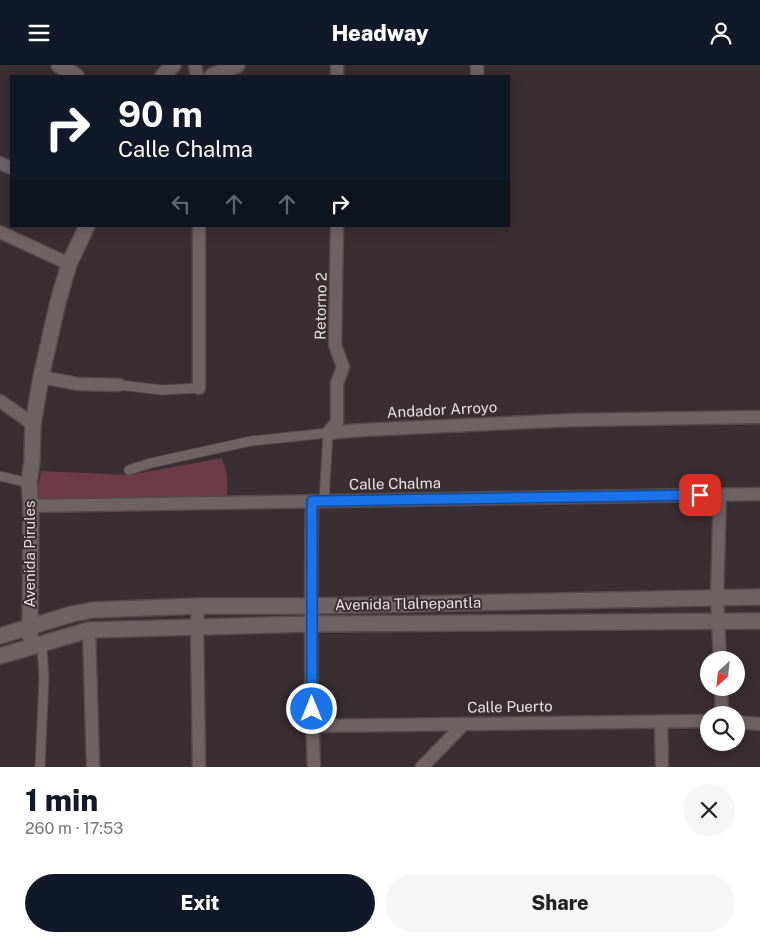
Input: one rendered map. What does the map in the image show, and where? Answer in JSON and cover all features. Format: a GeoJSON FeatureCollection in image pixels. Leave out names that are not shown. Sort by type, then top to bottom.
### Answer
{"type":"FeatureCollection","features":[{"type":"Feature","properties":{"kind":"street"},"geometry":{"type":"LineString","coordinates":[[59,65],[74,75]]}},
{"type":"Feature","properties":{"kind":"street"},"geometry":{"type":"LineString","coordinates":[[164,75],[173,65]]}},
{"type":"Feature","properties":{"kind":"street"},"geometry":{"type":"LineString","coordinates":[[214,75],[237,65]]}},
{"type":"Feature","properties":{"kind":"street","name":"Avenida Pirules"},"geometry":{"type":"LineString","coordinates":[[30,648],[31,506],[29,483],[32,461],[33,424],[41,377],[58,302],[69,264],[87,227]]}},
{"type":"Feature","properties":{"kind":"street"},"geometry":{"type":"LineString","coordinates":[[41,377],[78,384],[119,385],[162,390],[199,388],[199,227]]}},
{"type":"Feature","properties":{"kind":"street","name":"Retorno 2"},"geometry":{"type":"LineString","coordinates":[[318,501],[328,433],[337,422],[338,383],[343,367],[335,345],[337,227]]}},
{"type":"Feature","properties":{"kind":"street"},"geometry":{"type":"LineString","coordinates":[[0,232],[69,264]]}},
{"type":"Feature","properties":{"kind":"street"},"geometry":{"type":"LineString","coordinates":[[0,401],[33,424]]}},
{"type":"Feature","properties":{"kind":"street","name":"Andador Arroyo"},"geometry":{"type":"LineString","coordinates":[[129,470],[151,463],[251,441],[362,430],[574,420],[760,417]]}},
{"type":"Feature","properties":{"kind":"street"},"geometry":{"type":"LineString","coordinates":[[0,476],[29,483]]}},
{"type":"Feature","properties":{"kind":"street"},"geometry":{"type":"LineString","coordinates":[[720,494],[717,597],[720,651]]}},
{"type":"Feature","properties":{"kind":"street","name":"Calle Chalma"},"geometry":{"type":"LineString","coordinates":[[31,506],[760,494]]}},
{"type":"Feature","properties":{"kind":"street"},"geometry":{"type":"LineString","coordinates":[[314,767],[311,606],[318,501]]}},
{"type":"Feature","properties":{"kind":"street","name":"Avenida Tlalnepantla"},"geometry":{"type":"LineString","coordinates":[[0,636],[72,614],[94,610],[198,606],[311,606],[760,597]]}},
{"type":"Feature","properties":{"kind":"street"},"geometry":{"type":"LineString","coordinates":[[198,606],[199,767]]}},
{"type":"Feature","properties":{"kind":"street","name":"Avenida Tlalnepantla"},"geometry":{"type":"LineString","coordinates":[[0,656],[89,631],[312,624],[760,621]]}},
{"type":"Feature","properties":{"kind":"street"},"geometry":{"type":"LineString","coordinates":[[89,631],[93,767]]}},
{"type":"Feature","properties":{"kind":"street"},"geometry":{"type":"LineString","coordinates":[[30,648],[42,649],[44,678],[40,767]]}},
{"type":"Feature","properties":{"kind":"street","name":"Calle Puerto"},"geometry":{"type":"LineString","coordinates":[[312,726],[700,721]]}},
{"type":"Feature","properties":{"kind":"street"},"geometry":{"type":"LineString","coordinates":[[660,722],[662,767]]}},
{"type":"Feature","properties":{"kind":"street"},"geometry":{"type":"LineString","coordinates":[[745,723],[760,724]]}},
{"type":"Feature","properties":{"kind":"street"},"geometry":{"type":"LineString","coordinates":[[422,767],[464,724]]}},
{"type":"Feature","properties":{"kind":"shaded area"},"geometry":{"type":"Polygon","coordinates":[[[222,458],[227,476],[227,503],[214,499],[36,500],[41,471],[130,475],[222,458]]]}},
{"type":"Feature","properties":{"kind":"route"},"geometry":{"type":"LineString","coordinates":[[312,709],[312,501],[700,495]]}}]}
